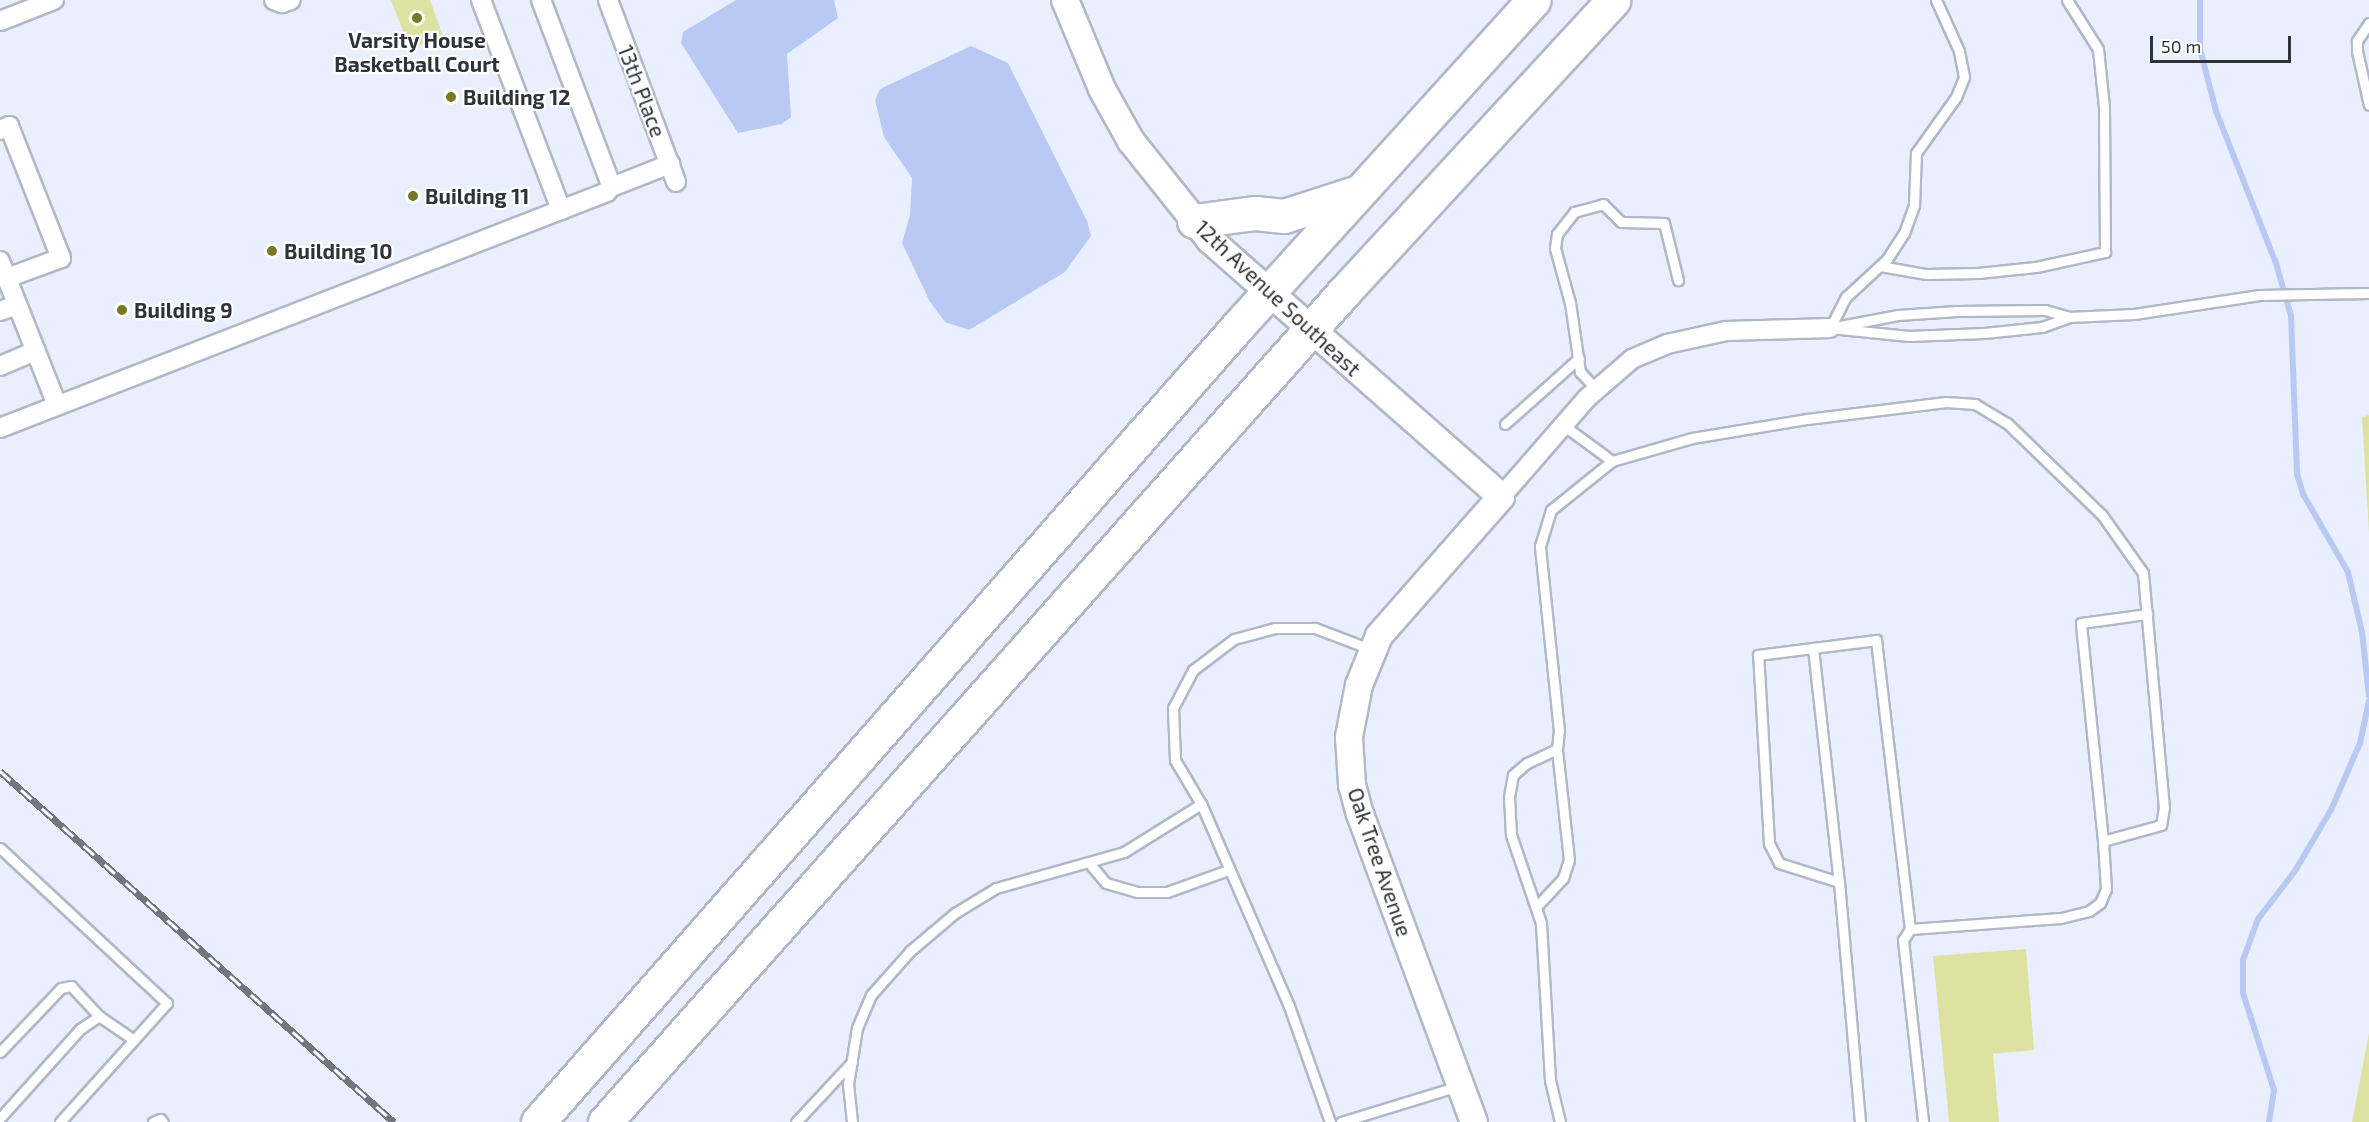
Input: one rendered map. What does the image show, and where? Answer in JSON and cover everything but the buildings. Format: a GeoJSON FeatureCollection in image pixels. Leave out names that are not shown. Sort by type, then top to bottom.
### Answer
{"type":"FeatureCollection","features":[{"type":"Feature","properties":{"kind":"highway"},"geometry":{"type":"LineString","coordinates":[[538,1122],[1269,293],[1534,0]]}},
{"type":"Feature","properties":{"kind":"highway"},"geometry":{"type":"LineString","coordinates":[[605,1122],[1310,331],[1613,0]]}},
{"type":"Feature","properties":{"kind":"highway"},"geometry":{"type":"LineString","coordinates":[[1194,221],[1255,213],[1284,216],[1362,191]]}},
{"type":"Feature","properties":{"kind":"street"},"geometry":{"type":"LineString","coordinates":[[0,21],[54,0]]}},
{"type":"Feature","properties":{"kind":"street"},"geometry":{"type":"LineString","coordinates":[[274,0],[291,0]]}},
{"type":"Feature","properties":{"kind":"street"},"geometry":{"type":"LineString","coordinates":[[481,0],[561,210]]}},
{"type":"Feature","properties":{"kind":"street"},"geometry":{"type":"LineString","coordinates":[[541,0],[609,188]]}},
{"type":"Feature","properties":{"kind":"street","name":"13th Place"},"geometry":{"type":"LineString","coordinates":[[608,0],[676,182]]}},
{"type":"Feature","properties":{"kind":"street","name":"12th Avenue Southeast"},"geometry":{"type":"LineString","coordinates":[[1065,0],[1118,119],[1145,161],[1194,221],[1310,331],[1501,497]]}},
{"type":"Feature","properties":{"kind":"street"},"geometry":{"type":"LineString","coordinates":[[0,130],[9,126],[61,258],[3,270],[57,405]]}},
{"type":"Feature","properties":{"kind":"street"},"geometry":{"type":"LineString","coordinates":[[0,428],[561,210],[670,164]]}},
{"type":"Feature","properties":{"kind":"street"},"geometry":{"type":"LineString","coordinates":[[0,311],[17,305]]}},
{"type":"Feature","properties":{"kind":"street"},"geometry":{"type":"LineString","coordinates":[[1501,497],[1596,389],[1632,359],[1689,338],[1726,331],[1830,328]]}},
{"type":"Feature","properties":{"kind":"street"},"geometry":{"type":"LineString","coordinates":[[0,366],[36,351]]}},
{"type":"Feature","properties":{"kind":"street","name":"Oak Tree Avenue"},"geometry":{"type":"LineString","coordinates":[[1474,1122],[1373,853],[1352,785],[1349,737],[1352,711],[1372,650],[1395,614],[1501,497]]}},
{"type":"Feature","properties":{"kind":"lane"},"geometry":{"type":"LineString","coordinates":[[1830,328],[1846,297],[1880,266],[1904,233],[1914,205],[1916,153],[1956,97],[1964,77],[1959,51],[1936,0]]}},
{"type":"Feature","properties":{"kind":"lane"},"geometry":{"type":"LineString","coordinates":[[1880,266],[1926,274],[1978,273],[2036,267],[2105,252],[2104,107],[2098,49],[2067,0]]}},
{"type":"Feature","properties":{"kind":"lane"},"geometry":{"type":"LineString","coordinates":[[2369,23],[2357,41],[2357,51],[2369,105]]}},
{"type":"Feature","properties":{"kind":"lane"},"geometry":{"type":"LineString","coordinates":[[1596,389],[1580,372],[1570,303],[1554,248],[1557,234],[1574,212],[1603,204],[1621,222],[1664,223],[1678,280]]}},
{"type":"Feature","properties":{"kind":"lane"},"geometry":{"type":"LineString","coordinates":[[1830,328],[1930,335],[2042,327],[2069,317],[2134,314],[2240,298],[2301,293],[2369,293]]}},
{"type":"Feature","properties":{"kind":"lane"},"geometry":{"type":"LineString","coordinates":[[1830,328],[1898,315],[1957,311],[2045,310],[2069,317]]}},
{"type":"Feature","properties":{"kind":"lane"},"geometry":{"type":"LineString","coordinates":[[1505,424],[1579,358]]}},
{"type":"Feature","properties":{"kind":"lane"},"geometry":{"type":"LineString","coordinates":[[1536,907],[1563,878],[1569,860],[1557,749],[1559,731],[1540,546],[1551,510],[1612,461],[1692,438],[1807,419],[1946,402],[1975,404],[2007,423],[2102,515],[2143,573],[2164,807],[2161,825],[2119,833],[2103,841]]}},
{"type":"Feature","properties":{"kind":"lane"},"geometry":{"type":"LineString","coordinates":[[1563,424],[1612,461]]}},
{"type":"Feature","properties":{"kind":"lane"},"geometry":{"type":"LineString","coordinates":[[1910,929],[2060,918],[2089,911],[2100,903],[2106,889],[2103,841],[2081,623],[2147,614]]}},
{"type":"Feature","properties":{"kind":"lane"},"geometry":{"type":"LineString","coordinates":[[1330,1122],[1289,1006],[1201,804],[1174,760],[1173,708],[1193,670],[1234,639],[1275,628],[1316,628],[1372,650]]}},
{"type":"Feature","properties":{"kind":"lane"},"geometry":{"type":"LineString","coordinates":[[1839,882],[1779,863],[1769,843],[1758,656],[1876,640],[1910,929],[1903,940],[1923,1122]]}},
{"type":"Feature","properties":{"kind":"lane"},"geometry":{"type":"LineString","coordinates":[[1812,648],[1839,882],[1860,1122]]}},
{"type":"Feature","properties":{"kind":"lane"},"geometry":{"type":"LineString","coordinates":[[1557,749],[1527,763],[1513,775],[1509,797],[1511,836],[1541,922],[1550,1080],[1560,1122]]}},
{"type":"Feature","properties":{"kind":"lane"},"geometry":{"type":"LineString","coordinates":[[852,1122],[849,1084],[857,1028],[871,996],[910,951],[955,913],[996,888],[1090,864],[1124,852],[1201,804]]}},
{"type":"Feature","properties":{"kind":"lane"},"geometry":{"type":"LineString","coordinates":[[0,848],[167,1003],[60,1122]]}},
{"type":"Feature","properties":{"kind":"lane"},"geometry":{"type":"LineString","coordinates":[[1090,864],[1106,883],[1138,892],[1167,892],[1228,870]]}},
{"type":"Feature","properties":{"kind":"lane"},"geometry":{"type":"LineString","coordinates":[[0,1052],[62,987],[71,986],[99,1016],[134,1040]]}},
{"type":"Feature","properties":{"kind":"lane"},"geometry":{"type":"LineString","coordinates":[[0,1118],[81,1029],[99,1016]]}},
{"type":"Feature","properties":{"kind":"lane"},"geometry":{"type":"LineString","coordinates":[[796,1122],[852,1062]]}},
{"type":"Feature","properties":{"kind":"lane"},"geometry":{"type":"LineString","coordinates":[[1341,1122],[1460,1086]]}},
{"type":"Feature","properties":{"kind":"lane"},"geometry":{"type":"LineString","coordinates":[[153,1122],[160,1119],[163,1122]]}},
{"type":"Feature","properties":{"kind":"green space","name":"Varsity House Basketball Court"},"geometry":{"type":"Polygon","coordinates":[[[391,0],[430,0],[443,36],[410,49],[391,0]]]}},
{"type":"Feature","properties":{"kind":"green space"},"geometry":{"type":"Polygon","coordinates":[[[2369,415],[2369,533],[2362,417],[2369,415]]]}},
{"type":"Feature","properties":{"kind":"green space"},"geometry":{"type":"Polygon","coordinates":[[[2026,949],[2034,1050],[1993,1054],[1999,1122],[1949,1122],[1933,956],[2026,949]]]}},
{"type":"Feature","properties":{"kind":"green space"},"geometry":{"type":"Polygon","coordinates":[[[2369,1033],[2369,1122],[2352,1122],[2369,1033]]]}},
{"type":"Feature","properties":{"kind":"water"},"geometry":{"type":"Polygon","coordinates":[[[736,0],[834,0],[838,18],[787,54],[791,117],[782,124],[738,133],[681,43],[683,32],[736,0]]]}},
{"type":"Feature","properties":{"kind":"water"},"geometry":{"type":"Polygon","coordinates":[[[971,46],[1008,63],[1087,221],[1091,236],[1065,272],[969,330],[945,322],[930,302],[902,243],[910,215],[912,178],[884,137],[875,100],[880,89],[971,46]]]}},
{"type":"Feature","properties":{"kind":"waterway"},"geometry":{"type":"LineString","coordinates":[[2200,0],[2200,49],[2216,111],[2276,263],[2291,316],[2297,474],[2303,494],[2348,572],[2362,632],[2369,696]]}},
{"type":"Feature","properties":{"kind":"waterway"},"geometry":{"type":"LineString","coordinates":[[2269,1122],[2274,1090],[2243,993],[2243,960],[2258,919],[2295,871],[2331,810],[2360,743],[2369,701]]}},
{"type":"Feature","properties":{"kind":"railway"},"geometry":{"type":"LineString","coordinates":[[0,771],[394,1122]]}},
{"type":"Feature","properties":{"kind":"place","name":"Varsity House Basketball Court"},"geometry":{"type":"Point","coordinates":[417,18]}},
{"type":"Feature","properties":{"kind":"place","name":"Building 12"},"geometry":{"type":"Point","coordinates":[451,97]}},
{"type":"Feature","properties":{"kind":"place","name":"Building 11"},"geometry":{"type":"Point","coordinates":[413,196]}},
{"type":"Feature","properties":{"kind":"place","name":"Building 10"},"geometry":{"type":"Point","coordinates":[272,251]}},
{"type":"Feature","properties":{"kind":"place","name":"Building 9"},"geometry":{"type":"Point","coordinates":[122,310]}}]}
